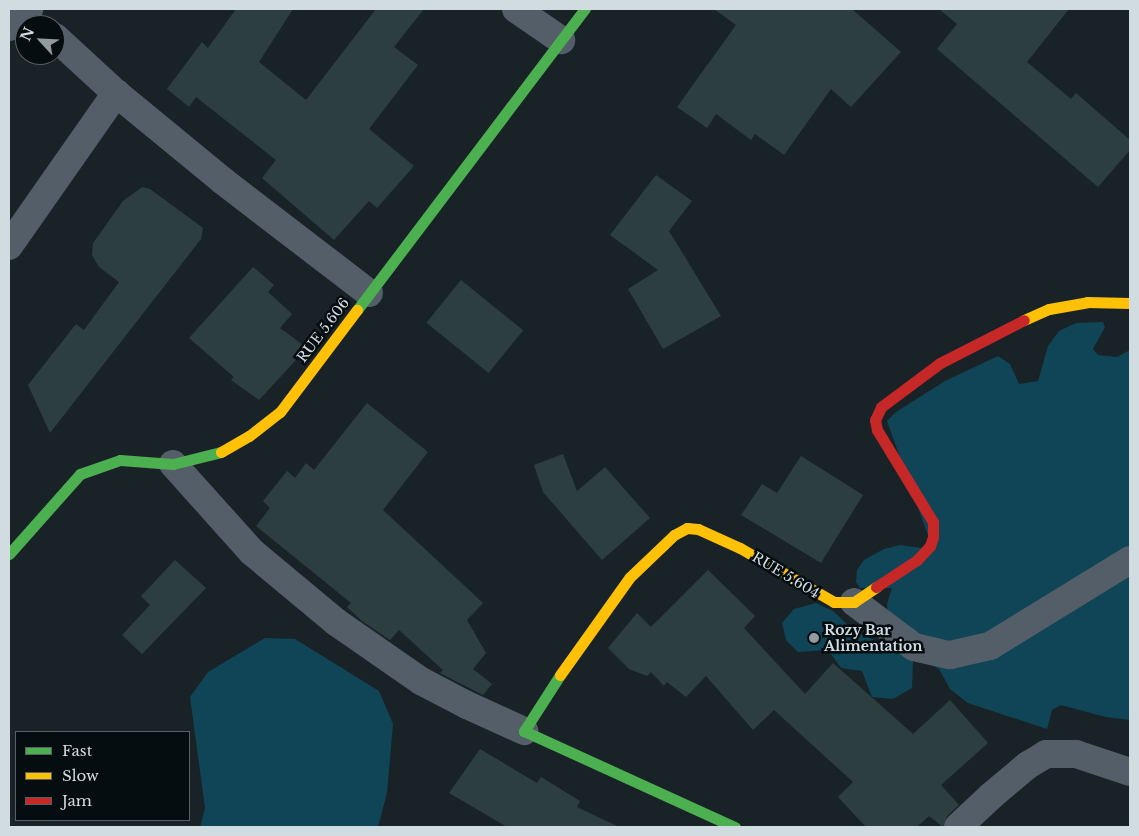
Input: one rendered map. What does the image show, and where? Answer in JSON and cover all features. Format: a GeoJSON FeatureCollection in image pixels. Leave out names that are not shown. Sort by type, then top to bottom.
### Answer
{"type":"FeatureCollection","features":[{"type":"Feature","properties":{"kind":"street"},"geometry":{"type":"LineString","coordinates":[[516,9],[561,40]]}},
{"type":"Feature","properties":{"kind":"street","name":"RUE 5.606"},"geometry":{"type":"LineString","coordinates":[[9,554],[80,474],[120,460],[173,464],[218,454],[249,436],[280,412],[585,9]]}},
{"type":"Feature","properties":{"kind":"street"},"geometry":{"type":"LineString","coordinates":[[65,46],[116,93],[223,181],[369,293]]}},
{"type":"Feature","properties":{"kind":"street"},"geometry":{"type":"LineString","coordinates":[[9,246],[116,93]]}},
{"type":"Feature","properties":{"kind":"street"},"geometry":{"type":"LineString","coordinates":[[1130,303],[1088,302],[1049,309],[1009,326],[940,363],[881,408],[875,420],[877,430],[933,522],[933,537],[930,546],[917,560],[854,602],[914,647],[950,655],[990,646],[1130,560]]}},
{"type":"Feature","properties":{"kind":"street"},"geometry":{"type":"LineString","coordinates":[[173,464],[252,552],[336,622],[422,680],[467,705],[735,827]]}},
{"type":"Feature","properties":{"kind":"street","name":"RUE 5.604"},"geometry":{"type":"LineString","coordinates":[[524,731],[584,639],[630,577],[674,535],[687,528],[698,529],[717,536],[834,602],[854,602]]}},
{"type":"Feature","properties":{"kind":"street"},"geometry":{"type":"LineString","coordinates":[[958,827],[1028,765],[1046,754],[1076,754],[1130,772]]}},
{"type":"Feature","properties":{"kind":"shaded area"},"geometry":{"type":"Polygon","coordinates":[[[1103,322],[1105,327],[1093,349],[1098,355],[1117,357],[1130,350],[1130,720],[1106,717],[1061,705],[1052,710],[1047,729],[968,703],[950,689],[939,669],[924,661],[913,661],[912,688],[893,699],[872,697],[862,671],[841,668],[828,650],[798,652],[786,640],[782,623],[794,609],[816,603],[833,611],[855,632],[880,642],[890,637],[887,604],[892,588],[860,588],[856,582],[857,570],[864,560],[884,549],[900,545],[921,548],[930,541],[887,421],[896,412],[945,381],[998,356],[1010,364],[1019,384],[1038,381],[1048,346],[1059,331],[1076,323],[1103,322]]]}},
{"type":"Feature","properties":{"kind":"shaded area"},"geometry":{"type":"Polygon","coordinates":[[[265,638],[295,639],[379,691],[393,724],[387,793],[378,827],[200,827],[205,808],[190,697],[208,672],[265,638]]]}},
{"type":"Feature","properties":{"kind":"building"},"geometry":{"type":"Polygon","coordinates":[[[236,9],[293,9],[259,62],[306,100],[376,9],[424,9],[394,47],[418,65],[369,129],[414,166],[377,208],[369,201],[334,240],[262,178],[276,160],[196,97],[189,107],[167,89],[202,42],[208,48],[236,9]]]}},
{"type":"Feature","properties":{"kind":"building"},"geometry":{"type":"Polygon","coordinates":[[[714,9],[852,9],[901,52],[851,107],[831,89],[784,155],[755,134],[751,140],[716,114],[707,128],[677,107],[736,25],[714,9]]]}},
{"type":"Feature","properties":{"kind":"building"},"geometry":{"type":"Polygon","coordinates":[[[939,9],[1069,9],[1027,62],[1071,99],[1076,93],[1130,140],[1130,150],[1098,187],[937,49],[957,24],[939,9]]]}},
{"type":"Feature","properties":{"kind":"building"},"geometry":{"type":"Polygon","coordinates":[[[656,175],[692,201],[669,231],[721,316],[663,349],[628,289],[658,270],[610,235],[656,175]]]}},
{"type":"Feature","properties":{"kind":"building"},"geometry":{"type":"Polygon","coordinates":[[[142,187],[150,189],[203,228],[201,239],[50,433],[28,385],[76,324],[84,330],[119,282],[99,267],[92,255],[93,243],[123,201],[142,187]]]}},
{"type":"Feature","properties":{"kind":"building"},"geometry":{"type":"Polygon","coordinates":[[[253,267],[274,285],[268,292],[292,314],[280,328],[307,348],[259,400],[231,380],[234,377],[189,338],[253,267]]]}},
{"type":"Feature","properties":{"kind":"building"},"geometry":{"type":"Polygon","coordinates":[[[461,280],[523,330],[489,373],[426,323],[461,280]]]}},
{"type":"Feature","properties":{"kind":"building"},"geometry":{"type":"Polygon","coordinates":[[[367,403],[428,452],[383,510],[483,603],[467,620],[486,653],[473,669],[492,684],[483,695],[440,673],[443,670],[399,630],[390,640],[362,621],[347,607],[351,603],[256,526],[270,508],[263,501],[287,471],[295,478],[306,463],[314,470],[367,403]]]}},
{"type":"Feature","properties":{"kind":"building"},"geometry":{"type":"Polygon","coordinates":[[[563,454],[577,491],[605,467],[650,518],[602,560],[543,492],[534,465],[563,454]]]}},
{"type":"Feature","properties":{"kind":"building"},"geometry":{"type":"Polygon","coordinates":[[[801,456],[863,495],[821,563],[741,515],[762,484],[777,493],[801,456]]]}},
{"type":"Feature","properties":{"kind":"building"},"geometry":{"type":"Polygon","coordinates":[[[175,560],[206,588],[142,654],[122,635],[150,605],[141,596],[175,560]]]}},
{"type":"Feature","properties":{"kind":"building"},"geometry":{"type":"Polygon","coordinates":[[[708,570],[755,616],[744,628],[805,694],[833,663],[913,734],[950,700],[988,743],[941,785],[959,805],[947,816],[943,827],[929,816],[917,827],[866,827],[838,797],[853,782],[774,710],[753,730],[706,676],[686,697],[667,682],[664,686],[651,672],[647,676],[629,669],[608,648],[637,613],[651,627],[708,570]]]}},
{"type":"Feature","properties":{"kind":"building"},"geometry":{"type":"Polygon","coordinates":[[[480,749],[537,783],[541,777],[580,801],[577,807],[619,827],[507,827],[449,793],[480,749]]]}},
{"type":"Feature","properties":{"kind":"traffic: fast"},"geometry":{"type":"LineString","coordinates":[[357,310],[585,9]]}},
{"type":"Feature","properties":{"kind":"traffic: fast"},"geometry":{"type":"LineString","coordinates":[[9,554],[80,474],[120,460],[173,464],[221,452]]}},
{"type":"Feature","properties":{"kind":"traffic: fast"},"geometry":{"type":"LineString","coordinates":[[560,675],[524,731],[735,827]]}},
{"type":"Feature","properties":{"kind":"traffic: slow"},"geometry":{"type":"LineString","coordinates":[[1024,320],[1049,309],[1087,302],[1130,303]]}},
{"type":"Feature","properties":{"kind":"traffic: slow"},"geometry":{"type":"LineString","coordinates":[[221,452],[249,436],[280,412],[357,310]]}},
{"type":"Feature","properties":{"kind":"traffic: slow"},"geometry":{"type":"LineString","coordinates":[[560,675],[630,577],[674,535],[687,528],[698,529],[740,548],[834,602],[854,602],[876,587]]}},
{"type":"Feature","properties":{"kind":"traffic: jam"},"geometry":{"type":"LineString","coordinates":[[876,587],[917,560],[930,546],[933,537],[933,522],[877,430],[875,420],[881,407],[940,363],[1024,320]]}},
{"type":"Feature","properties":{"kind":"place","name":"Rozy Bar Alimentation"},"geometry":{"type":"Point","coordinates":[814,638]}}]}
